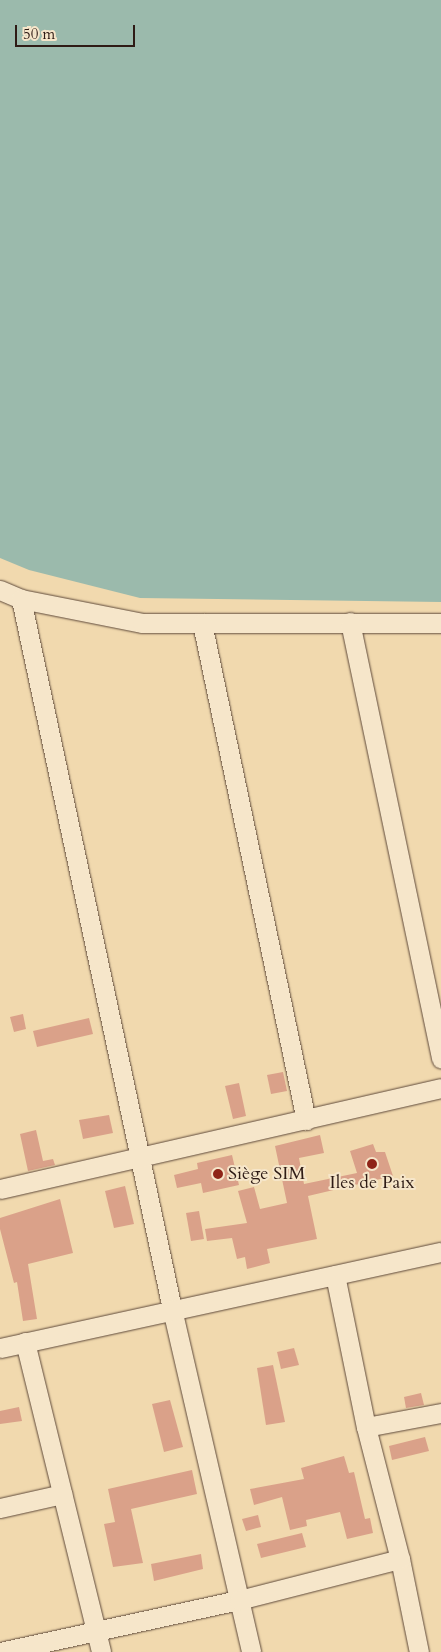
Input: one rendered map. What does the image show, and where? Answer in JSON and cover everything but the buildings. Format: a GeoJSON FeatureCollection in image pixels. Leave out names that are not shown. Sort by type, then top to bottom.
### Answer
{"type":"FeatureCollection","features":[{"type":"Feature","properties":{"kind":"street"},"geometry":{"type":"LineString","coordinates":[[0,590],[21,599],[142,623],[441,623]]}},
{"type":"Feature","properties":{"kind":"street"},"geometry":{"type":"LineString","coordinates":[[21,599],[172,1309],[251,1652]]}},
{"type":"Feature","properties":{"kind":"street"},"geometry":{"type":"LineString","coordinates":[[350,622],[441,1059]]}},
{"type":"Feature","properties":{"kind":"street"},"geometry":{"type":"LineString","coordinates":[[202,623],[306,1120]]}},
{"type":"Feature","properties":{"kind":"street"},"geometry":{"type":"LineString","coordinates":[[0,1189],[441,1088]]}},
{"type":"Feature","properties":{"kind":"street"},"geometry":{"type":"LineString","coordinates":[[0,1348],[172,1309],[441,1252]]}},
{"type":"Feature","properties":{"kind":"street"},"geometry":{"type":"LineString","coordinates":[[335,1275],[366,1427],[400,1559],[419,1652]]}},
{"type":"Feature","properties":{"kind":"street"},"geometry":{"type":"LineString","coordinates":[[25,1342],[101,1652]]}},
{"type":"Feature","properties":{"kind":"street"},"geometry":{"type":"LineString","coordinates":[[366,1427],[441,1413]]}},
{"type":"Feature","properties":{"kind":"street"},"geometry":{"type":"LineString","coordinates":[[0,1508],[62,1494]]}},
{"type":"Feature","properties":{"kind":"street"},"geometry":{"type":"LineString","coordinates":[[0,1652],[239,1600],[400,1559]]}},
{"type":"Feature","properties":{"kind":"shaded area"},"geometry":{"type":"Polygon","coordinates":[[[0,0],[441,0],[441,602],[140,598],[29,570],[0,558],[0,0]]]}},
{"type":"Feature","properties":{"kind":"place","name":"Iles de Paix"},"geometry":{"type":"Point","coordinates":[372,1164]}},
{"type":"Feature","properties":{"kind":"place","name":"Siège SIM"},"geometry":{"type":"Point","coordinates":[218,1174]}}]}
